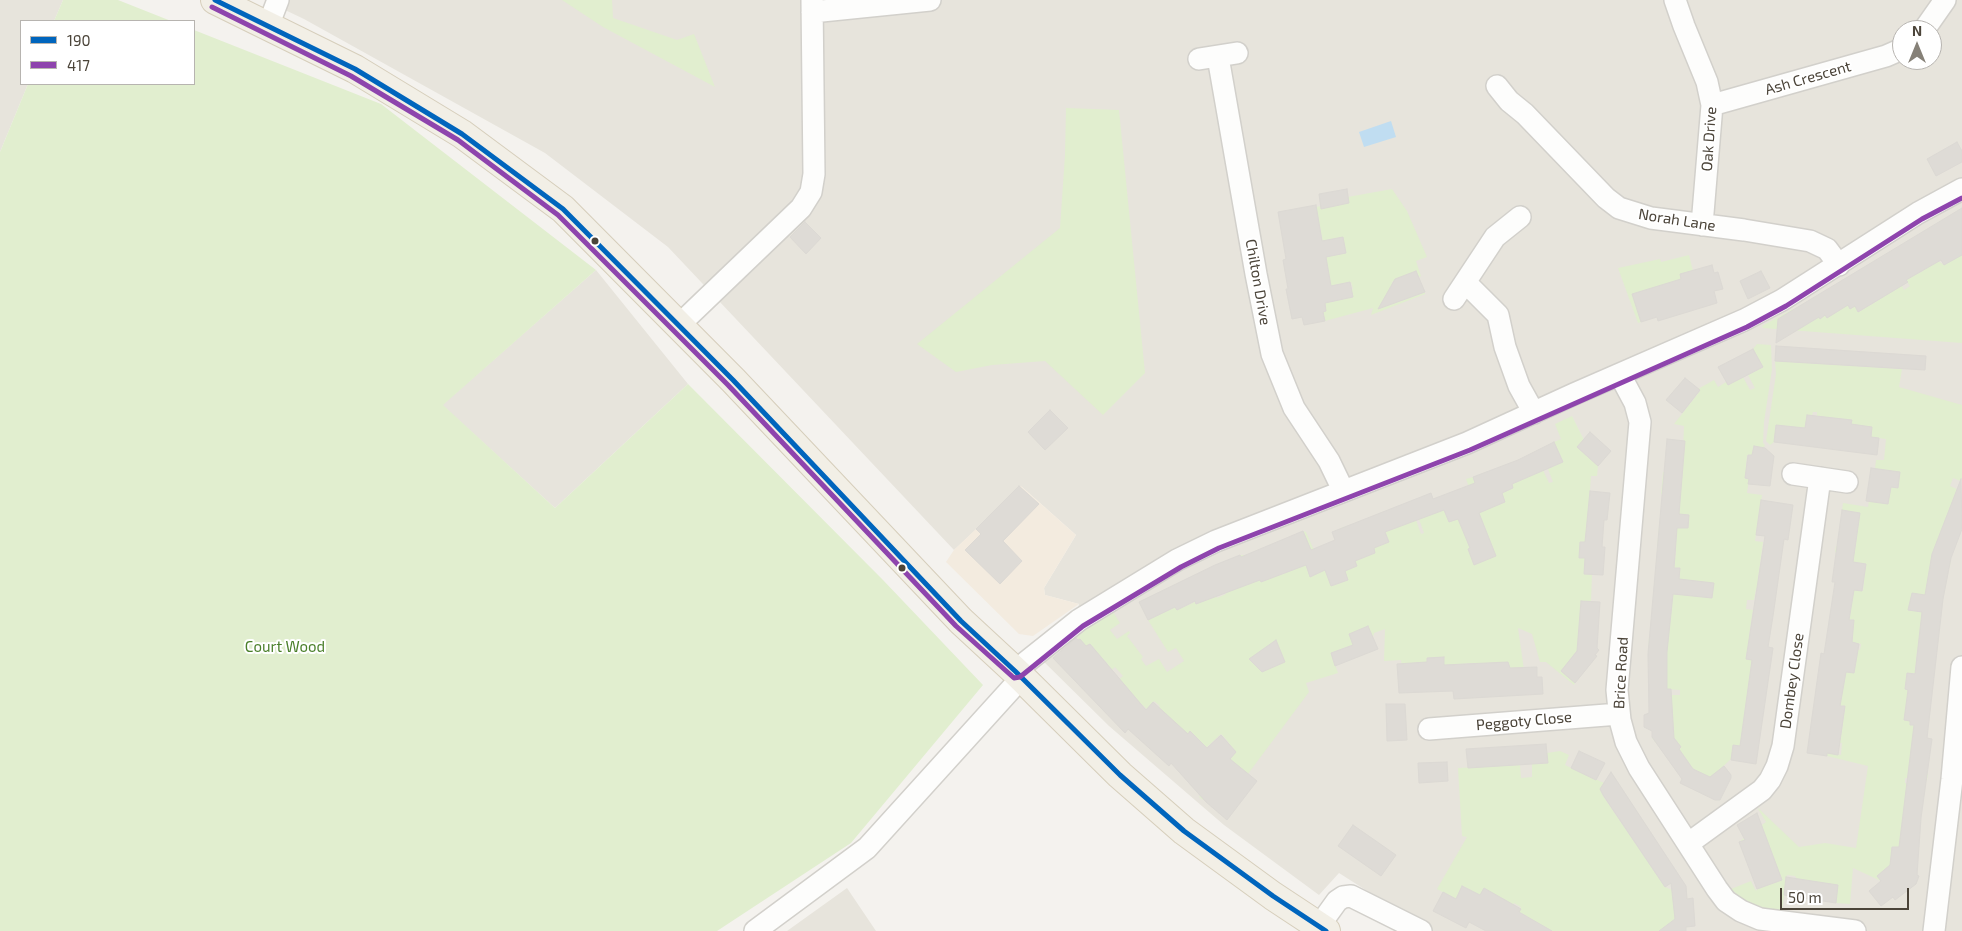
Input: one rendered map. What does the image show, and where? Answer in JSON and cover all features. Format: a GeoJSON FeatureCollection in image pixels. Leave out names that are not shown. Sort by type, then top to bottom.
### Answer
{"type":"FeatureCollection","features":[{"type":"Feature","properties":{"kind":"main road"},"geometry":{"type":"LineString","coordinates":[[215,0],[355,69],[470,140],[563,209],[679,325],[961,621],[1018,674],[1120,775],[1184,831],[1322,929]]}},
{"type":"Feature","properties":{"kind":"street"},"geometry":{"type":"LineString","coordinates":[[268,26],[278,0]]}},
{"type":"Feature","properties":{"kind":"street"},"geometry":{"type":"LineString","coordinates":[[679,325],[801,208],[809,196],[814,174],[812,6],[930,0]]}},
{"type":"Feature","properties":{"kind":"street","name":"Oak Drive"},"geometry":{"type":"LineString","coordinates":[[1675,0],[1707,82],[1712,105],[1713,116],[1702,225]]}},
{"type":"Feature","properties":{"kind":"street"},"geometry":{"type":"LineString","coordinates":[[1931,20],[1945,0]]}},
{"type":"Feature","properties":{"kind":"street","name":"Ash Crescent"},"geometry":{"type":"LineString","coordinates":[[1712,105],[1892,53]]}},
{"type":"Feature","properties":{"kind":"street","name":"Chilton Drive"},"geometry":{"type":"LineString","coordinates":[[1218,56],[1272,354],[1294,408],[1328,461],[1343,490]]}},
{"type":"Feature","properties":{"kind":"street","name":"Norah Lane"},"geometry":{"type":"LineString","coordinates":[[1497,86],[1509,101],[1525,114],[1613,205],[1627,212],[1647,218],[1744,230],[1810,242],[1826,249],[1839,265]]}},
{"type":"Feature","properties":{"kind":"street"},"geometry":{"type":"LineString","coordinates":[[755,931],[867,848],[1018,674],[1079,620],[1178,560],[1216,541],[1467,443],[1766,309],[1839,265],[1918,213],[1962,189]]}},
{"type":"Feature","properties":{"kind":"street"},"geometry":{"type":"LineString","coordinates":[[1520,217],[1495,238],[1460,291],[1498,315],[1505,347],[1519,386],[1534,413]]}},
{"type":"Feature","properties":{"kind":"street","name":"Brice Road"},"geometry":{"type":"LineString","coordinates":[[1620,375],[1635,403],[1640,424],[1618,682],[1619,714],[1623,734],[1633,757],[1723,897],[1734,907],[1746,923],[1768,920],[1855,931]]}},
{"type":"Feature","properties":{"kind":"street"},"geometry":{"type":"LineString","coordinates":[[1793,474],[1847,482]]}},
{"type":"Feature","properties":{"kind":"street","name":"Dombey Close"},"geometry":{"type":"LineString","coordinates":[[1689,843],[1762,790],[1777,766],[1783,746],[1820,478]]}},
{"type":"Feature","properties":{"kind":"street"},"geometry":{"type":"LineString","coordinates":[[1934,931],[1951,788],[1962,667]]}},
{"type":"Feature","properties":{"kind":"street","name":"Peggoty Close"},"geometry":{"type":"LineString","coordinates":[[1429,729],[1619,714]]}},
{"type":"Feature","properties":{"kind":"street"},"geometry":{"type":"LineString","coordinates":[[1322,929],[1337,901],[1343,897],[1351,896],[1421,931]]}},
{"type":"Feature","properties":{"kind":"shaded area"},"geometry":{"type":"Polygon","coordinates":[[[0,0],[63,0],[54,20],[20,20],[20,85],[28,85],[0,152],[0,0]]]}},
{"type":"Feature","properties":{"kind":"shaded area"},"geometry":{"type":"Polygon","coordinates":[[[264,0],[1962,0],[1962,931],[1430,931],[1339,873],[1319,895],[1224,825],[1109,726],[1039,657],[1073,632],[1079,604],[1045,595],[1044,588],[1076,535],[1022,487],[954,550],[668,247],[545,153],[304,19],[264,0]]]}},
{"type":"Feature","properties":{"kind":"shaded area"},"geometry":{"type":"Polygon","coordinates":[[[596,270],[688,384],[555,508],[442,405],[596,270]]]}},
{"type":"Feature","properties":{"kind":"shaded area"},"geometry":{"type":"Polygon","coordinates":[[[1021,486],[1076,535],[1044,588],[1045,595],[1079,604],[1033,636],[1019,634],[946,562],[954,550],[1021,486]]]}},
{"type":"Feature","properties":{"kind":"shaded area"},"geometry":{"type":"Polygon","coordinates":[[[847,888],[876,931],[787,931],[847,888]]]}},
{"type":"Feature","properties":{"kind":"green space"},"geometry":{"type":"Polygon","coordinates":[[[63,0],[118,0],[168,20],[54,20],[63,0]]]}},
{"type":"Feature","properties":{"kind":"green space"},"geometry":{"type":"Polygon","coordinates":[[[562,0],[612,0],[613,18],[677,40],[694,34],[715,87],[603,27],[562,0]]]}},
{"type":"Feature","properties":{"kind":"green space","name":"Court Wood"},"geometry":{"type":"Polygon","coordinates":[[[195,30],[381,104],[596,270],[443,405],[555,508],[688,384],[883,580],[983,685],[851,843],[717,931],[0,931],[0,152],[28,85],[195,85],[195,30]]]}},
{"type":"Feature","properties":{"kind":"green space"},"geometry":{"type":"Polygon","coordinates":[[[1066,108],[1119,110],[1145,373],[1103,415],[1045,361],[992,365],[956,372],[917,344],[1060,228],[1066,108]]]}},
{"type":"Feature","properties":{"kind":"green space"},"geometry":{"type":"Polygon","coordinates":[[[1392,189],[1407,211],[1427,257],[1416,261],[1421,276],[1419,277],[1416,271],[1392,282],[1395,291],[1404,300],[1425,292],[1425,294],[1371,315],[1373,308],[1325,321],[1323,312],[1326,311],[1320,300],[1333,302],[1335,301],[1334,294],[1353,289],[1351,282],[1334,285],[1325,291],[1325,264],[1327,263],[1316,207],[1321,206],[1320,202],[1392,189]]]}},
{"type":"Feature","properties":{"kind":"green space"},"geometry":{"type":"Polygon","coordinates":[[[1962,253],[1962,343],[1763,328],[1762,326],[1793,309],[1799,319],[1819,317],[1820,319],[1845,301],[1850,309],[1855,306],[1859,312],[1865,308],[1856,294],[1863,297],[1869,306],[1880,299],[1872,284],[1899,280],[1904,290],[1910,286],[1904,277],[1913,267],[1917,274],[1923,271],[1918,261],[1920,260],[1925,269],[1938,261],[1944,265],[1962,253]]]}},
{"type":"Feature","properties":{"kind":"green space"},"geometry":{"type":"Polygon","coordinates":[[[1689,255],[1693,271],[1680,274],[1682,282],[1666,284],[1633,294],[1641,322],[1638,323],[1618,268],[1660,259],[1661,262],[1689,255]]]}},
{"type":"Feature","properties":{"kind":"green space"},"geometry":{"type":"Polygon","coordinates":[[[1757,344],[1771,345],[1772,369],[1764,422],[1763,443],[1765,445],[1763,448],[1754,447],[1752,455],[1747,455],[1746,467],[1751,468],[1751,472],[1746,472],[1745,478],[1749,479],[1747,493],[1762,495],[1755,541],[1763,542],[1758,579],[1769,581],[1767,590],[1756,589],[1754,600],[1747,600],[1746,609],[1753,610],[1749,636],[1756,637],[1753,651],[1747,651],[1746,659],[1752,660],[1740,746],[1733,745],[1731,759],[1718,771],[1727,786],[1689,767],[1678,749],[1681,747],[1675,739],[1661,749],[1652,738],[1668,737],[1673,729],[1673,714],[1668,713],[1667,695],[1680,695],[1680,690],[1667,689],[1667,662],[1648,663],[1649,637],[1668,639],[1672,607],[1654,592],[1654,582],[1679,584],[1680,569],[1674,568],[1676,551],[1657,549],[1659,527],[1688,528],[1689,515],[1679,514],[1680,495],[1661,494],[1663,472],[1682,474],[1684,426],[1674,424],[1700,391],[1698,389],[1714,380],[1718,387],[1726,382],[1728,385],[1743,377],[1750,390],[1755,388],[1748,375],[1763,367],[1753,349],[1757,344]]]}},
{"type":"Feature","properties":{"kind":"green space"},"geometry":{"type":"Polygon","coordinates":[[[1775,361],[1902,369],[1899,387],[1962,405],[1962,477],[1961,481],[1953,478],[1950,486],[1957,489],[1950,566],[1931,563],[1925,596],[1917,602],[1910,601],[1909,610],[1922,612],[1936,653],[1917,651],[1915,673],[1907,673],[1905,689],[1913,690],[1910,725],[1923,727],[1910,772],[1928,774],[1927,780],[1905,778],[1905,783],[1908,784],[1900,847],[1892,847],[1891,854],[1898,855],[1877,876],[1881,881],[1853,868],[1850,904],[1836,903],[1838,885],[1797,879],[1795,876],[1787,875],[1782,911],[1755,906],[1741,898],[1731,889],[1751,881],[1756,891],[1782,880],[1764,833],[1739,842],[1766,822],[1757,807],[1799,847],[1825,843],[1856,848],[1868,766],[1827,756],[1827,753],[1841,755],[1842,743],[1828,741],[1841,736],[1845,707],[1832,705],[1839,671],[1854,673],[1855,665],[1848,648],[1860,650],[1861,644],[1852,642],[1853,636],[1847,635],[1854,621],[1849,620],[1853,590],[1863,591],[1864,580],[1855,578],[1856,576],[1864,578],[1866,564],[1838,559],[1839,553],[1835,552],[1836,546],[1855,548],[1860,513],[1842,510],[1843,503],[1868,507],[1869,501],[1888,504],[1891,487],[1898,488],[1900,473],[1875,469],[1876,460],[1884,460],[1886,439],[1850,434],[1852,420],[1817,416],[1817,412],[1807,415],[1805,428],[1776,425],[1774,442],[1770,445],[1766,441],[1776,374],[1775,361]]]}},
{"type":"Feature","properties":{"kind":"green space"},"geometry":{"type":"Polygon","coordinates":[[[1572,416],[1584,440],[1577,447],[1598,466],[1597,476],[1591,476],[1588,518],[1595,520],[1579,558],[1585,558],[1584,573],[1592,574],[1591,601],[1581,601],[1586,639],[1561,671],[1575,683],[1574,685],[1546,662],[1540,662],[1532,634],[1518,628],[1525,677],[1477,671],[1476,663],[1460,664],[1445,672],[1443,657],[1427,658],[1428,671],[1398,673],[1397,667],[1402,667],[1401,660],[1384,661],[1385,629],[1374,633],[1373,637],[1331,653],[1338,673],[1306,683],[1309,692],[1236,790],[1221,778],[1203,800],[1199,797],[1236,752],[1225,738],[1221,734],[1196,757],[1190,732],[1183,739],[1171,719],[1165,713],[1150,717],[1160,706],[1154,701],[1147,709],[1140,703],[1132,711],[1134,696],[1126,686],[1109,688],[1123,676],[1115,667],[1102,679],[1097,673],[1108,664],[1099,655],[1088,664],[1094,648],[1090,644],[1086,646],[1075,636],[1113,612],[1120,623],[1110,630],[1117,639],[1129,631],[1130,633],[1127,636],[1143,657],[1141,659],[1146,666],[1159,659],[1167,672],[1184,661],[1176,648],[1168,652],[1148,620],[1175,607],[1177,610],[1195,602],[1196,604],[1226,594],[1214,566],[1218,564],[1230,591],[1251,583],[1240,555],[1246,555],[1261,582],[1274,577],[1277,568],[1280,575],[1293,570],[1295,560],[1299,568],[1306,565],[1311,577],[1320,572],[1303,531],[1306,532],[1313,548],[1316,548],[1332,586],[1348,580],[1345,571],[1357,566],[1341,528],[1347,526],[1360,559],[1375,553],[1372,543],[1377,541],[1380,546],[1389,542],[1384,528],[1416,520],[1421,534],[1424,533],[1419,519],[1440,499],[1449,522],[1460,518],[1469,487],[1466,479],[1473,477],[1480,496],[1497,490],[1502,503],[1505,502],[1502,493],[1513,488],[1512,484],[1543,470],[1549,483],[1553,482],[1548,469],[1563,461],[1554,442],[1561,439],[1555,424],[1572,416]]]}},
{"type":"Feature","properties":{"kind":"green space"},"geometry":{"type":"Polygon","coordinates":[[[1560,751],[1569,755],[1565,765],[1604,783],[1603,796],[1665,887],[1672,890],[1677,931],[1552,931],[1547,928],[1521,928],[1527,916],[1517,915],[1521,907],[1514,903],[1508,912],[1477,926],[1475,925],[1482,912],[1471,890],[1462,886],[1456,899],[1437,889],[1467,837],[1462,836],[1458,768],[1520,765],[1521,778],[1532,777],[1532,764],[1547,763],[1547,753],[1560,751]]]}},
{"type":"Feature","properties":{"kind":"water"},"geometry":{"type":"Polygon","coordinates":[[[1391,121],[1396,137],[1364,147],[1359,132],[1391,121]]]}},
{"type":"Feature","properties":{"kind":"building"},"geometry":{"type":"Polygon","coordinates":[[[1957,142],[1962,151],[1962,162],[1936,176],[1927,159],[1957,142]]]}},
{"type":"Feature","properties":{"kind":"building"},"geometry":{"type":"Polygon","coordinates":[[[1347,189],[1349,203],[1321,209],[1319,194],[1347,189]]]}},
{"type":"Feature","properties":{"kind":"building"},"geometry":{"type":"Polygon","coordinates":[[[1316,205],[1322,241],[1343,237],[1346,253],[1326,257],[1331,286],[1350,282],[1353,297],[1325,303],[1326,311],[1323,312],[1325,321],[1304,325],[1302,317],[1292,319],[1286,289],[1288,289],[1283,260],[1286,259],[1278,212],[1316,205]]]}},
{"type":"Feature","properties":{"kind":"building"},"geometry":{"type":"Polygon","coordinates":[[[1962,208],[1962,255],[1944,265],[1941,260],[1906,280],[1908,282],[1858,312],[1855,306],[1850,309],[1848,305],[1827,318],[1825,315],[1820,319],[1819,317],[1776,343],[1778,319],[1962,208]]]}},
{"type":"Feature","properties":{"kind":"building"},"geometry":{"type":"Polygon","coordinates":[[[805,222],[821,238],[806,254],[790,237],[805,222]]]}},
{"type":"Feature","properties":{"kind":"building"},"geometry":{"type":"Polygon","coordinates":[[[1712,265],[1714,273],[1718,272],[1723,289],[1714,291],[1717,303],[1658,321],[1657,317],[1641,322],[1632,294],[1681,279],[1680,274],[1712,265]]]}},
{"type":"Feature","properties":{"kind":"building"},"geometry":{"type":"Polygon","coordinates":[[[1416,271],[1425,292],[1378,309],[1395,279],[1416,271]]]}},
{"type":"Feature","properties":{"kind":"building"},"geometry":{"type":"Polygon","coordinates":[[[1761,271],[1770,288],[1748,299],[1740,281],[1761,271]]]}},
{"type":"Feature","properties":{"kind":"building"},"geometry":{"type":"Polygon","coordinates":[[[1776,346],[1926,356],[1925,370],[1775,361],[1776,346]]]}},
{"type":"Feature","properties":{"kind":"building"},"geometry":{"type":"Polygon","coordinates":[[[1753,349],[1763,367],[1728,385],[1718,367],[1753,349]]]}},
{"type":"Feature","properties":{"kind":"building"},"geometry":{"type":"Polygon","coordinates":[[[1685,378],[1700,390],[1682,413],[1666,400],[1685,378]]]}},
{"type":"Feature","properties":{"kind":"building"},"geometry":{"type":"Polygon","coordinates":[[[1050,410],[1068,428],[1045,450],[1028,432],[1050,410]]]}},
{"type":"Feature","properties":{"kind":"building"},"geometry":{"type":"Polygon","coordinates":[[[1807,415],[1852,420],[1851,424],[1872,427],[1871,437],[1879,438],[1877,455],[1774,442],[1776,425],[1805,428],[1807,415]]]}},
{"type":"Feature","properties":{"kind":"building"},"geometry":{"type":"Polygon","coordinates":[[[1590,432],[1611,451],[1598,466],[1577,447],[1590,432]]]}},
{"type":"Feature","properties":{"kind":"building"},"geometry":{"type":"Polygon","coordinates":[[[1667,439],[1685,441],[1679,514],[1689,515],[1688,528],[1677,528],[1674,568],[1680,568],[1679,579],[1714,583],[1712,598],[1673,594],[1667,652],[1667,689],[1671,689],[1674,738],[1693,769],[1710,777],[1724,766],[1731,775],[1720,800],[1715,800],[1680,783],[1682,779],[1652,737],[1652,731],[1644,727],[1644,715],[1649,713],[1648,654],[1667,439]]]}},
{"type":"Feature","properties":{"kind":"building"},"geometry":{"type":"Polygon","coordinates":[[[1554,442],[1563,462],[1512,484],[1513,488],[1502,493],[1505,502],[1479,513],[1496,556],[1474,565],[1468,549],[1470,548],[1458,519],[1449,522],[1444,510],[1385,532],[1389,542],[1374,548],[1375,553],[1355,561],[1357,566],[1345,571],[1348,580],[1331,586],[1325,570],[1310,577],[1306,565],[1196,604],[1195,601],[1177,610],[1175,607],[1148,620],[1139,602],[1215,565],[1240,555],[1241,557],[1303,531],[1311,550],[1335,540],[1332,532],[1431,493],[1433,499],[1475,483],[1473,477],[1518,460],[1554,442]]]}},
{"type":"Feature","properties":{"kind":"building"},"geometry":{"type":"Polygon","coordinates":[[[1754,446],[1765,448],[1774,456],[1770,486],[1748,484],[1749,479],[1745,478],[1748,455],[1752,455],[1754,446]]]}},
{"type":"Feature","properties":{"kind":"building"},"geometry":{"type":"Polygon","coordinates":[[[1871,468],[1900,472],[1898,488],[1891,487],[1888,504],[1866,501],[1871,468]]]}},
{"type":"Feature","properties":{"kind":"building"},"geometry":{"type":"Polygon","coordinates":[[[1961,479],[1962,529],[1951,558],[1943,599],[1927,738],[1932,739],[1921,818],[1917,875],[1919,876],[1916,884],[1895,900],[1893,897],[1881,906],[1869,891],[1881,881],[1877,876],[1890,865],[1892,847],[1899,847],[1914,725],[1910,725],[1910,721],[1904,720],[1908,690],[1905,689],[1907,673],[1915,674],[1922,612],[1908,610],[1912,593],[1925,595],[1932,554],[1961,479]]]}},
{"type":"Feature","properties":{"kind":"building"},"geometry":{"type":"Polygon","coordinates":[[[1019,486],[1039,504],[1003,541],[1022,561],[1000,584],[965,550],[981,534],[976,529],[1019,486]]]}},
{"type":"Feature","properties":{"kind":"building"},"geometry":{"type":"Polygon","coordinates":[[[1590,491],[1610,493],[1607,520],[1604,520],[1602,547],[1605,547],[1603,575],[1584,574],[1585,558],[1579,558],[1580,542],[1585,542],[1590,491]]]}},
{"type":"Feature","properties":{"kind":"building"},"geometry":{"type":"Polygon","coordinates":[[[1761,500],[1793,505],[1788,540],[1784,539],[1768,647],[1773,648],[1756,764],[1731,760],[1733,745],[1740,746],[1752,660],[1746,659],[1765,536],[1756,535],[1761,500]]]}},
{"type":"Feature","properties":{"kind":"building"},"geometry":{"type":"Polygon","coordinates":[[[1842,510],[1860,513],[1853,562],[1866,564],[1862,591],[1854,590],[1849,620],[1854,620],[1852,642],[1859,644],[1854,673],[1846,672],[1840,706],[1845,706],[1838,755],[1827,753],[1827,756],[1807,753],[1821,653],[1824,654],[1835,582],[1832,582],[1842,510]]]}},
{"type":"Feature","properties":{"kind":"building"},"geometry":{"type":"Polygon","coordinates":[[[1581,601],[1600,602],[1597,648],[1599,650],[1595,655],[1597,656],[1575,683],[1561,671],[1577,651],[1581,601]]]}},
{"type":"Feature","properties":{"kind":"building"},"geometry":{"type":"Polygon","coordinates":[[[1368,626],[1378,649],[1335,666],[1331,653],[1353,645],[1349,634],[1368,626]]]}},
{"type":"Feature","properties":{"kind":"building"},"geometry":{"type":"Polygon","coordinates":[[[1076,638],[1080,639],[1086,646],[1090,644],[1146,710],[1153,702],[1188,734],[1190,731],[1207,748],[1221,735],[1236,752],[1230,759],[1257,781],[1227,820],[1206,802],[1171,763],[1169,766],[1128,729],[1125,733],[1053,658],[1076,638]]]}},
{"type":"Feature","properties":{"kind":"building"},"geometry":{"type":"Polygon","coordinates":[[[1276,640],[1285,662],[1262,672],[1249,659],[1276,640]]]}},
{"type":"Feature","properties":{"kind":"building"},"geometry":{"type":"Polygon","coordinates":[[[1444,657],[1444,665],[1508,662],[1510,668],[1537,667],[1537,677],[1542,677],[1543,694],[1454,699],[1453,691],[1399,693],[1397,664],[1427,662],[1427,658],[1444,657]]]}},
{"type":"Feature","properties":{"kind":"building"},"geometry":{"type":"Polygon","coordinates":[[[1386,704],[1405,704],[1407,740],[1387,741],[1386,704]]]}},
{"type":"Feature","properties":{"kind":"building"},"geometry":{"type":"Polygon","coordinates":[[[1546,744],[1548,763],[1468,768],[1466,749],[1546,744]]]}},
{"type":"Feature","properties":{"kind":"building"},"geometry":{"type":"Polygon","coordinates":[[[1579,751],[1605,763],[1596,780],[1571,768],[1579,751]]]}},
{"type":"Feature","properties":{"kind":"building"},"geometry":{"type":"Polygon","coordinates":[[[1447,762],[1448,781],[1419,783],[1418,763],[1447,762]]]}},
{"type":"Feature","properties":{"kind":"building"},"geometry":{"type":"Polygon","coordinates":[[[1611,772],[1686,886],[1687,899],[1693,898],[1695,926],[1686,927],[1686,931],[1659,931],[1675,919],[1671,883],[1665,887],[1603,795],[1600,789],[1611,772]]]}},
{"type":"Feature","properties":{"kind":"building"},"geometry":{"type":"Polygon","coordinates":[[[1757,813],[1782,880],[1757,889],[1739,842],[1745,840],[1737,825],[1757,813]]]}},
{"type":"Feature","properties":{"kind":"building"},"geometry":{"type":"Polygon","coordinates":[[[1353,825],[1396,855],[1381,876],[1338,846],[1353,825]]]}},
{"type":"Feature","properties":{"kind":"building"},"geometry":{"type":"Polygon","coordinates":[[[1786,877],[1838,885],[1836,903],[1784,895],[1786,877]]]}},
{"type":"Feature","properties":{"kind":"building"},"geometry":{"type":"Polygon","coordinates":[[[1462,886],[1480,895],[1484,888],[1521,909],[1519,912],[1552,931],[1486,931],[1469,922],[1466,928],[1433,911],[1443,892],[1456,899],[1462,886]]]}},
{"type":"Feature","properties":{"kind":"transit line","name":"190"},"geometry":{"type":"LineString","coordinates":[[215,0],[355,69],[462,134],[563,209],[733,380],[961,621],[1015,671],[1120,775],[1184,831],[1273,896],[1326,931]]}},
{"type":"Feature","properties":{"kind":"transit line","name":"417"},"geometry":{"type":"LineString","coordinates":[[212,7],[351,76],[458,140],[558,215],[728,385],[956,626],[1014,678],[1020,677],[1083,626],[1181,567],[1219,548],[1470,450],[1747,327],[1786,306],[1922,219],[1962,198]]}}]}
